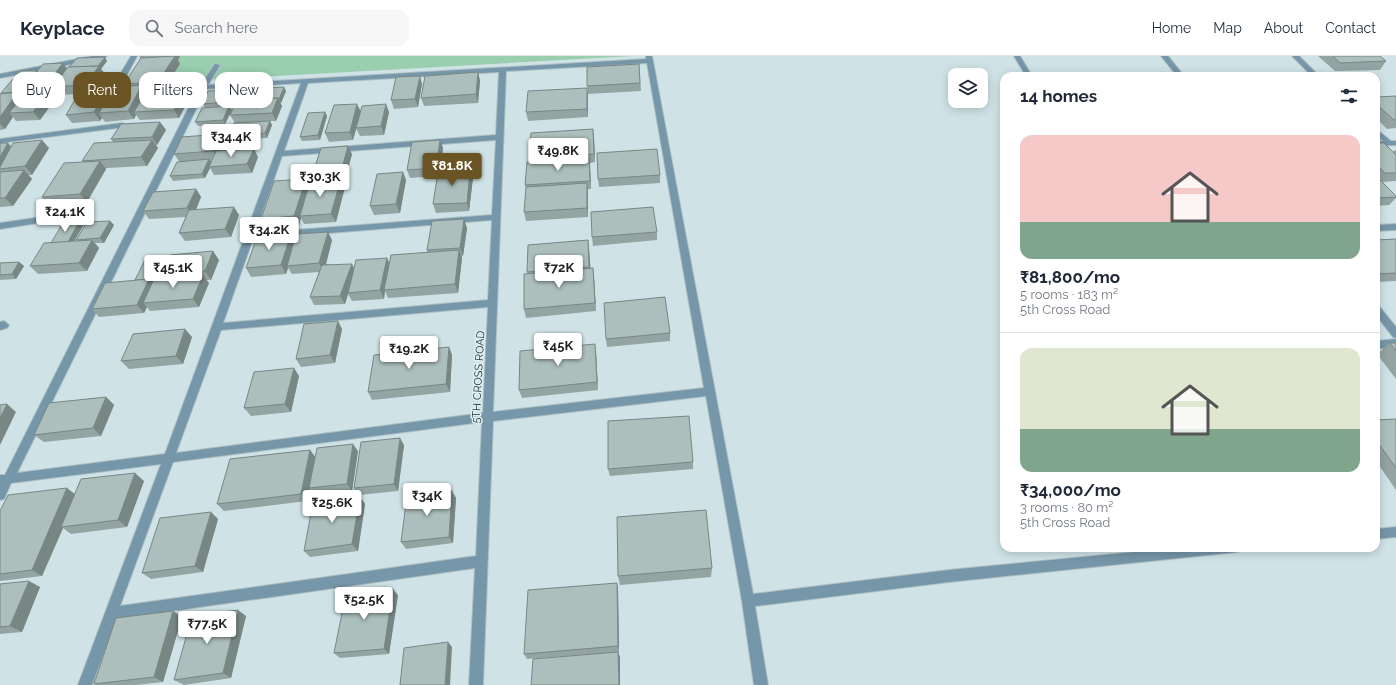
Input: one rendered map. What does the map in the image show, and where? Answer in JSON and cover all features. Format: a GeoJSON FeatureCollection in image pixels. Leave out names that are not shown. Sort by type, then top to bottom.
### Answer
{"type":"FeatureCollection","features":[{"type":"Feature","properties":{"kind":"street"},"geometry":{"type":"LineString","coordinates":[[0,76],[46,64],[104,56]]}},
{"type":"Feature","properties":{"kind":"street"},"geometry":{"type":"LineString","coordinates":[[125,72],[134,56]]}},
{"type":"Feature","properties":{"kind":"street"},"geometry":{"type":"LineString","coordinates":[[1017,56],[1027,72]]}},
{"type":"Feature","properties":{"kind":"street"},"geometry":{"type":"LineString","coordinates":[[1164,56],[1178,72]]}},
{"type":"Feature","properties":{"kind":"street"},"geometry":{"type":"LineString","coordinates":[[1295,56],[1312,72]]}},
{"type":"Feature","properties":{"kind":"street"},"geometry":{"type":"LineString","coordinates":[[207,87],[504,70],[650,58],[748,601],[761,685]]}},
{"type":"Feature","properties":{"kind":"street"},"geometry":{"type":"LineString","coordinates":[[207,81],[217,65]]}},
{"type":"Feature","properties":{"kind":"street","name":"5TH CROSS ROAD"},"geometry":{"type":"LineString","coordinates":[[476,685],[504,70]]}},
{"type":"Feature","properties":{"kind":"street"},"geometry":{"type":"LineString","coordinates":[[85,685],[217,327],[248,236],[305,81]]}},
{"type":"Feature","properties":{"kind":"street"},"geometry":{"type":"LineString","coordinates":[[0,495],[4,479],[192,108]]}},
{"type":"Feature","properties":{"kind":"street"},"geometry":{"type":"LineString","coordinates":[[0,141],[122,125]]}},
{"type":"Feature","properties":{"kind":"street"},"geometry":{"type":"LineString","coordinates":[[1380,134],[1392,143]]}},
{"type":"Feature","properties":{"kind":"street"},"geometry":{"type":"LineString","coordinates":[[278,154],[501,137]]}},
{"type":"Feature","properties":{"kind":"street"},"geometry":{"type":"LineString","coordinates":[[1380,144],[1392,143]]}},
{"type":"Feature","properties":{"kind":"street"},"geometry":{"type":"LineString","coordinates":[[248,236],[497,217]]}},
{"type":"Feature","properties":{"kind":"street"},"geometry":{"type":"LineString","coordinates":[[0,226],[48,219]]}},
{"type":"Feature","properties":{"kind":"street"},"geometry":{"type":"LineString","coordinates":[[1380,228],[1396,227]]}},
{"type":"Feature","properties":{"kind":"street"},"geometry":{"type":"LineString","coordinates":[[217,327],[493,302]]}},
{"type":"Feature","properties":{"kind":"street"},"geometry":{"type":"LineString","coordinates":[[1380,313],[1396,334]]}},
{"type":"Feature","properties":{"kind":"street"},"geometry":{"type":"LineString","coordinates":[[1380,344],[1396,343]]}},
{"type":"Feature","properties":{"kind":"street"},"geometry":{"type":"LineString","coordinates":[[4,479],[488,417],[710,391]]}},
{"type":"Feature","properties":{"kind":"street"},"geometry":{"type":"LineString","coordinates":[[1380,534],[1396,532]]}},
{"type":"Feature","properties":{"kind":"street"},"geometry":{"type":"LineString","coordinates":[[748,601],[949,576],[1192,552]]}},
{"type":"Feature","properties":{"kind":"street"},"geometry":{"type":"LineString","coordinates":[[112,613],[482,561]]}},
{"type":"Feature","properties":{"kind":"green space"},"geometry":{"type":"Polygon","coordinates":[[[177,56],[633,56],[273,76],[273,72],[215,72],[215,79],[207,80],[207,72],[171,72],[177,56]]]}},
{"type":"Feature","properties":{"kind":"building"},"geometry":{"type":"Polygon","coordinates":[[[175,56],[165,72],[139,72],[139,83],[131,84],[131,73],[141,58],[175,56]]]}},
{"type":"Feature","properties":{"kind":"building"},"geometry":{"type":"Polygon","coordinates":[[[1333,56],[1380,56],[1386,61],[1340,63],[1333,56]]]}},
{"type":"Feature","properties":{"kind":"building"},"geometry":{"type":"Polygon","coordinates":[[[105,57],[98,66],[69,67],[77,58],[105,57]]]}},
{"type":"Feature","properties":{"kind":"building"},"geometry":{"type":"Polygon","coordinates":[[[63,63],[56,72],[36,72],[43,64],[63,63]]]}},
{"type":"Feature","properties":{"kind":"building"},"geometry":{"type":"Polygon","coordinates":[[[639,64],[640,83],[587,86],[587,67],[639,64]]]}},
{"type":"Feature","properties":{"kind":"building"},"geometry":{"type":"Polygon","coordinates":[[[99,66],[95,72],[73,72],[73,86],[65,86],[64,72],[68,67],[99,66]]]}},
{"type":"Feature","properties":{"kind":"building"},"geometry":{"type":"Polygon","coordinates":[[[37,70],[35,72],[19,72],[37,70]]]}},
{"type":"Feature","properties":{"kind":"building"},"geometry":{"type":"Polygon","coordinates":[[[478,72],[476,94],[421,98],[425,76],[478,72]]]}},
{"type":"Feature","properties":{"kind":"building"},"geometry":{"type":"Polygon","coordinates":[[[420,76],[415,99],[391,100],[396,77],[420,76]]]}},
{"type":"Feature","properties":{"kind":"building"},"geometry":{"type":"Polygon","coordinates":[[[12,80],[12,92],[1,93],[12,80]]]}},
{"type":"Feature","properties":{"kind":"building"},"geometry":{"type":"Polygon","coordinates":[[[139,85],[139,91],[131,105],[131,86],[139,85]]]}},
{"type":"Feature","properties":{"kind":"building"},"geometry":{"type":"Polygon","coordinates":[[[284,87],[279,99],[273,98],[273,88],[284,87]]]}},
{"type":"Feature","properties":{"kind":"building"},"geometry":{"type":"Polygon","coordinates":[[[587,88],[587,109],[526,112],[528,91],[587,88]]]}},
{"type":"Feature","properties":{"kind":"building"},"geometry":{"type":"Polygon","coordinates":[[[208,91],[215,91],[215,103],[207,104],[208,91]]]}},
{"type":"Feature","properties":{"kind":"building"},"geometry":{"type":"Polygon","coordinates":[[[12,93],[12,100],[0,117],[0,94],[12,93]]]}},
{"type":"Feature","properties":{"kind":"building"},"geometry":{"type":"Polygon","coordinates":[[[1396,96],[1396,120],[1394,120],[1380,108],[1380,97],[1396,96]]]}},
{"type":"Feature","properties":{"kind":"building"},"geometry":{"type":"Polygon","coordinates":[[[273,98],[278,98],[272,113],[230,115],[234,108],[273,108],[273,98]]]}},
{"type":"Feature","properties":{"kind":"building"},"geometry":{"type":"Polygon","coordinates":[[[73,103],[73,108],[96,108],[94,112],[66,115],[73,103]]]}},
{"type":"Feature","properties":{"kind":"building"},"geometry":{"type":"Polygon","coordinates":[[[139,104],[139,108],[175,108],[174,110],[134,112],[139,104]]]}},
{"type":"Feature","properties":{"kind":"building"},"geometry":{"type":"Polygon","coordinates":[[[357,104],[350,132],[325,133],[334,105],[357,104]]]}},
{"type":"Feature","properties":{"kind":"building"},"geometry":{"type":"Polygon","coordinates":[[[386,104],[381,126],[356,128],[362,106],[386,104]]]}},
{"type":"Feature","properties":{"kind":"building"},"geometry":{"type":"Polygon","coordinates":[[[13,108],[36,108],[33,112],[9,113],[13,108]]]}},
{"type":"Feature","properties":{"kind":"building"},"geometry":{"type":"Polygon","coordinates":[[[102,108],[130,108],[128,111],[99,113],[102,108]]]}},
{"type":"Feature","properties":{"kind":"building"},"geometry":{"type":"Polygon","coordinates":[[[202,108],[228,108],[223,120],[195,122],[202,108]]]}},
{"type":"Feature","properties":{"kind":"building"},"geometry":{"type":"Polygon","coordinates":[[[325,112],[318,135],[300,137],[308,113],[325,112]]]}},
{"type":"Feature","properties":{"kind":"building"},"geometry":{"type":"Polygon","coordinates":[[[270,121],[265,133],[228,136],[234,123],[270,121]]]}},
{"type":"Feature","properties":{"kind":"building"},"geometry":{"type":"Polygon","coordinates":[[[160,122],[152,137],[111,139],[121,124],[160,122]]]}},
{"type":"Feature","properties":{"kind":"building"},"geometry":{"type":"Polygon","coordinates":[[[593,129],[594,154],[529,158],[531,133],[593,129]]]}},
{"type":"Feature","properties":{"kind":"building"},"geometry":{"type":"Polygon","coordinates":[[[221,134],[213,151],[174,154],[182,137],[221,134]]]}},
{"type":"Feature","properties":{"kind":"building"},"geometry":{"type":"Polygon","coordinates":[[[42,140],[25,166],[0,169],[13,143],[42,140]]]}},
{"type":"Feature","properties":{"kind":"building"},"geometry":{"type":"Polygon","coordinates":[[[152,140],[141,157],[82,161],[94,143],[152,140]]]}},
{"type":"Feature","properties":{"kind":"building"},"geometry":{"type":"Polygon","coordinates":[[[440,140],[436,168],[407,170],[412,142],[440,140]]]}},
{"type":"Feature","properties":{"kind":"building"},"geometry":{"type":"Polygon","coordinates":[[[0,143],[8,143],[0,157],[0,143]]]}},
{"type":"Feature","properties":{"kind":"building"},"geometry":{"type":"Polygon","coordinates":[[[1380,143],[1384,143],[1396,155],[1396,173],[1385,173],[1380,168],[1380,143]]]}},
{"type":"Feature","properties":{"kind":"building"},"geometry":{"type":"Polygon","coordinates":[[[348,146],[340,176],[311,179],[321,148],[348,146]]]}},
{"type":"Feature","properties":{"kind":"building"},"geometry":{"type":"Polygon","coordinates":[[[254,149],[247,164],[209,167],[216,151],[254,149]]]}},
{"type":"Feature","properties":{"kind":"building"},"geometry":{"type":"Polygon","coordinates":[[[657,149],[660,175],[598,179],[597,153],[657,149]]]}},
{"type":"Feature","properties":{"kind":"building"},"geometry":{"type":"Polygon","coordinates":[[[589,158],[590,181],[525,185],[527,162],[589,158]]]}},
{"type":"Feature","properties":{"kind":"building"},"geometry":{"type":"Polygon","coordinates":[[[209,159],[202,174],[170,176],[177,162],[209,159]]]}},
{"type":"Feature","properties":{"kind":"building"},"geometry":{"type":"Polygon","coordinates":[[[100,161],[80,194],[42,197],[64,163],[100,161]]]}},
{"type":"Feature","properties":{"kind":"building"},"geometry":{"type":"Polygon","coordinates":[[[24,170],[5,198],[0,198],[0,172],[24,170]]]}},
{"type":"Feature","properties":{"kind":"building"},"geometry":{"type":"Polygon","coordinates":[[[470,170],[467,203],[433,204],[438,172],[470,170]]]}},
{"type":"Feature","properties":{"kind":"building"},"geometry":{"type":"Polygon","coordinates":[[[403,172],[396,204],[370,206],[377,174],[403,172]]]}},
{"type":"Feature","properties":{"kind":"building"},"geometry":{"type":"Polygon","coordinates":[[[306,179],[294,216],[261,219],[274,181],[306,179]]]}},
{"type":"Feature","properties":{"kind":"building"},"geometry":{"type":"Polygon","coordinates":[[[341,179],[331,214],[300,216],[310,181],[341,179]]]}},
{"type":"Feature","properties":{"kind":"building"},"geometry":{"type":"Polygon","coordinates":[[[1380,180],[1396,196],[1380,198],[1380,180]]]}},
{"type":"Feature","properties":{"kind":"building"},"geometry":{"type":"Polygon","coordinates":[[[587,183],[587,208],[524,212],[526,187],[587,183]]]}},
{"type":"Feature","properties":{"kind":"building"},"geometry":{"type":"Polygon","coordinates":[[[196,189],[187,208],[143,211],[153,192],[196,189]]]}},
{"type":"Feature","properties":{"kind":"building"},"geometry":{"type":"Polygon","coordinates":[[[234,207],[225,229],[179,233],[189,210],[234,207]]]}},
{"type":"Feature","properties":{"kind":"building"},"geometry":{"type":"Polygon","coordinates":[[[653,207],[657,232],[592,237],[591,212],[653,207]]]}},
{"type":"Feature","properties":{"kind":"building"},"geometry":{"type":"Polygon","coordinates":[[[464,219],[460,248],[427,250],[432,221],[464,219]]]}},
{"type":"Feature","properties":{"kind":"building"},"geometry":{"type":"Polygon","coordinates":[[[110,221],[100,238],[76,240],[87,222],[110,221]]]}},
{"type":"Feature","properties":{"kind":"building"},"geometry":{"type":"Polygon","coordinates":[[[79,222],[68,242],[51,243],[63,223],[79,222]]]}},
{"type":"Feature","properties":{"kind":"building"},"geometry":{"type":"Polygon","coordinates":[[[328,232],[319,263],[287,266],[296,234],[328,232]]]}},
{"type":"Feature","properties":{"kind":"building"},"geometry":{"type":"Polygon","coordinates":[[[291,234],[281,265],[246,268],[257,237],[291,234]]]}},
{"type":"Feature","properties":{"kind":"building"},"geometry":{"type":"Polygon","coordinates":[[[1396,239],[1396,273],[1380,274],[1380,240],[1396,239]]]}},
{"type":"Feature","properties":{"kind":"building"},"geometry":{"type":"Polygon","coordinates":[[[92,240],[79,263],[30,266],[44,243],[92,240]]]}},
{"type":"Feature","properties":{"kind":"building"},"geometry":{"type":"Polygon","coordinates":[[[588,240],[589,267],[527,272],[528,245],[588,240]]]}},
{"type":"Feature","properties":{"kind":"building"},"geometry":{"type":"Polygon","coordinates":[[[459,250],[455,284],[384,290],[391,255],[459,250]]]}},
{"type":"Feature","properties":{"kind":"building"},"geometry":{"type":"Polygon","coordinates":[[[213,251],[205,271],[161,275],[170,255],[213,251]]]}},
{"type":"Feature","properties":{"kind":"building"},"geometry":{"type":"Polygon","coordinates":[[[387,258],[380,290],[348,293],[356,260],[387,258]]]}},
{"type":"Feature","properties":{"kind":"building"},"geometry":{"type":"Polygon","coordinates":[[[161,259],[151,281],[149,279],[135,280],[145,260],[161,259]]]}},
{"type":"Feature","properties":{"kind":"building"},"geometry":{"type":"Polygon","coordinates":[[[19,262],[12,274],[0,275],[0,263],[19,262]]]}},
{"type":"Feature","properties":{"kind":"building"},"geometry":{"type":"Polygon","coordinates":[[[352,264],[340,296],[310,297],[322,265],[352,264]]]}},
{"type":"Feature","properties":{"kind":"building"},"geometry":{"type":"Polygon","coordinates":[[[593,268],[595,303],[524,309],[524,274],[593,268]]]}},
{"type":"Feature","properties":{"kind":"building"},"geometry":{"type":"Polygon","coordinates":[[[203,275],[193,299],[143,303],[154,279],[203,275]]]}},
{"type":"Feature","properties":{"kind":"building"},"geometry":{"type":"Polygon","coordinates":[[[149,279],[137,305],[92,309],[105,283],[149,279]]]}},
{"type":"Feature","properties":{"kind":"building"},"geometry":{"type":"Polygon","coordinates":[[[665,297],[670,333],[606,339],[604,303],[665,297]]]}},
{"type":"Feature","properties":{"kind":"building"},"geometry":{"type":"Polygon","coordinates":[[[338,321],[330,355],[296,359],[304,324],[338,321]]]}},
{"type":"Feature","properties":{"kind":"building"},"geometry":{"type":"Polygon","coordinates":[[[185,329],[176,356],[121,361],[133,334],[185,329]]]}},
{"type":"Feature","properties":{"kind":"building"},"geometry":{"type":"Polygon","coordinates":[[[1390,343],[1396,343],[1396,351],[1390,343]]]}},
{"type":"Feature","properties":{"kind":"building"},"geometry":{"type":"Polygon","coordinates":[[[595,344],[597,382],[519,390],[520,351],[595,344]]]}},
{"type":"Feature","properties":{"kind":"building"},"geometry":{"type":"Polygon","coordinates":[[[449,347],[446,384],[368,392],[374,355],[449,347]]]}},
{"type":"Feature","properties":{"kind":"building"},"geometry":{"type":"Polygon","coordinates":[[[294,368],[285,404],[244,408],[254,372],[294,368]]]}},
{"type":"Feature","properties":{"kind":"building"},"geometry":{"type":"Polygon","coordinates":[[[106,397],[93,428],[34,435],[49,403],[106,397]]]}},
{"type":"Feature","properties":{"kind":"building"},"geometry":{"type":"Polygon","coordinates":[[[7,404],[0,418],[0,405],[7,404]]]}},
{"type":"Feature","properties":{"kind":"building"},"geometry":{"type":"Polygon","coordinates":[[[689,416],[693,462],[608,469],[608,421],[689,416]]]}},
{"type":"Feature","properties":{"kind":"building"},"geometry":{"type":"Polygon","coordinates":[[[1396,419],[1396,468],[1380,446],[1380,420],[1396,419]]]}},
{"type":"Feature","properties":{"kind":"building"},"geometry":{"type":"Polygon","coordinates":[[[400,438],[394,484],[354,488],[361,442],[400,438]]]}},
{"type":"Feature","properties":{"kind":"building"},"geometry":{"type":"Polygon","coordinates":[[[353,444],[347,484],[309,488],[317,448],[353,444]]]}},
{"type":"Feature","properties":{"kind":"building"},"geometry":{"type":"Polygon","coordinates":[[[310,450],[301,494],[217,504],[230,459],[310,450]]]}},
{"type":"Feature","properties":{"kind":"building"},"geometry":{"type":"Polygon","coordinates":[[[135,473],[118,520],[61,527],[81,479],[135,473]]]}},
{"type":"Feature","properties":{"kind":"building"},"geometry":{"type":"Polygon","coordinates":[[[67,488],[32,570],[0,574],[0,511],[8,495],[67,488]]]}},
{"type":"Feature","properties":{"kind":"building"},"geometry":{"type":"Polygon","coordinates":[[[452,491],[449,537],[401,542],[407,496],[452,491]]]}},
{"type":"Feature","properties":{"kind":"building"},"geometry":{"type":"Polygon","coordinates":[[[360,497],[352,544],[304,551],[313,502],[360,497]]]}},
{"type":"Feature","properties":{"kind":"building"},"geometry":{"type":"Polygon","coordinates":[[[706,510],[712,568],[618,576],[617,517],[706,510]]]}},
{"type":"Feature","properties":{"kind":"building"},"geometry":{"type":"Polygon","coordinates":[[[211,512],[195,566],[142,573],[160,518],[211,512]]]}},
{"type":"Feature","properties":{"kind":"building"},"geometry":{"type":"Polygon","coordinates":[[[29,581],[10,626],[0,627],[0,584],[29,581]]]}},
{"type":"Feature","properties":{"kind":"building"},"geometry":{"type":"Polygon","coordinates":[[[617,583],[618,646],[524,654],[528,590],[617,583]]]}},
{"type":"Feature","properties":{"kind":"building"},"geometry":{"type":"Polygon","coordinates":[[[393,589],[384,649],[334,653],[346,593],[393,589]]]}},
{"type":"Feature","properties":{"kind":"building"},"geometry":{"type":"Polygon","coordinates":[[[238,610],[223,673],[174,680],[192,616],[238,610]]]}},
{"type":"Feature","properties":{"kind":"building"},"geometry":{"type":"Polygon","coordinates":[[[173,611],[154,677],[94,684],[116,618],[173,611]]]}},
{"type":"Feature","properties":{"kind":"building"},"geometry":{"type":"Polygon","coordinates":[[[448,642],[445,685],[400,685],[404,648],[448,642]]]}},
{"type":"Feature","properties":{"kind":"building"},"geometry":{"type":"Polygon","coordinates":[[[618,652],[619,685],[531,685],[533,659],[618,652]]]}}]}
